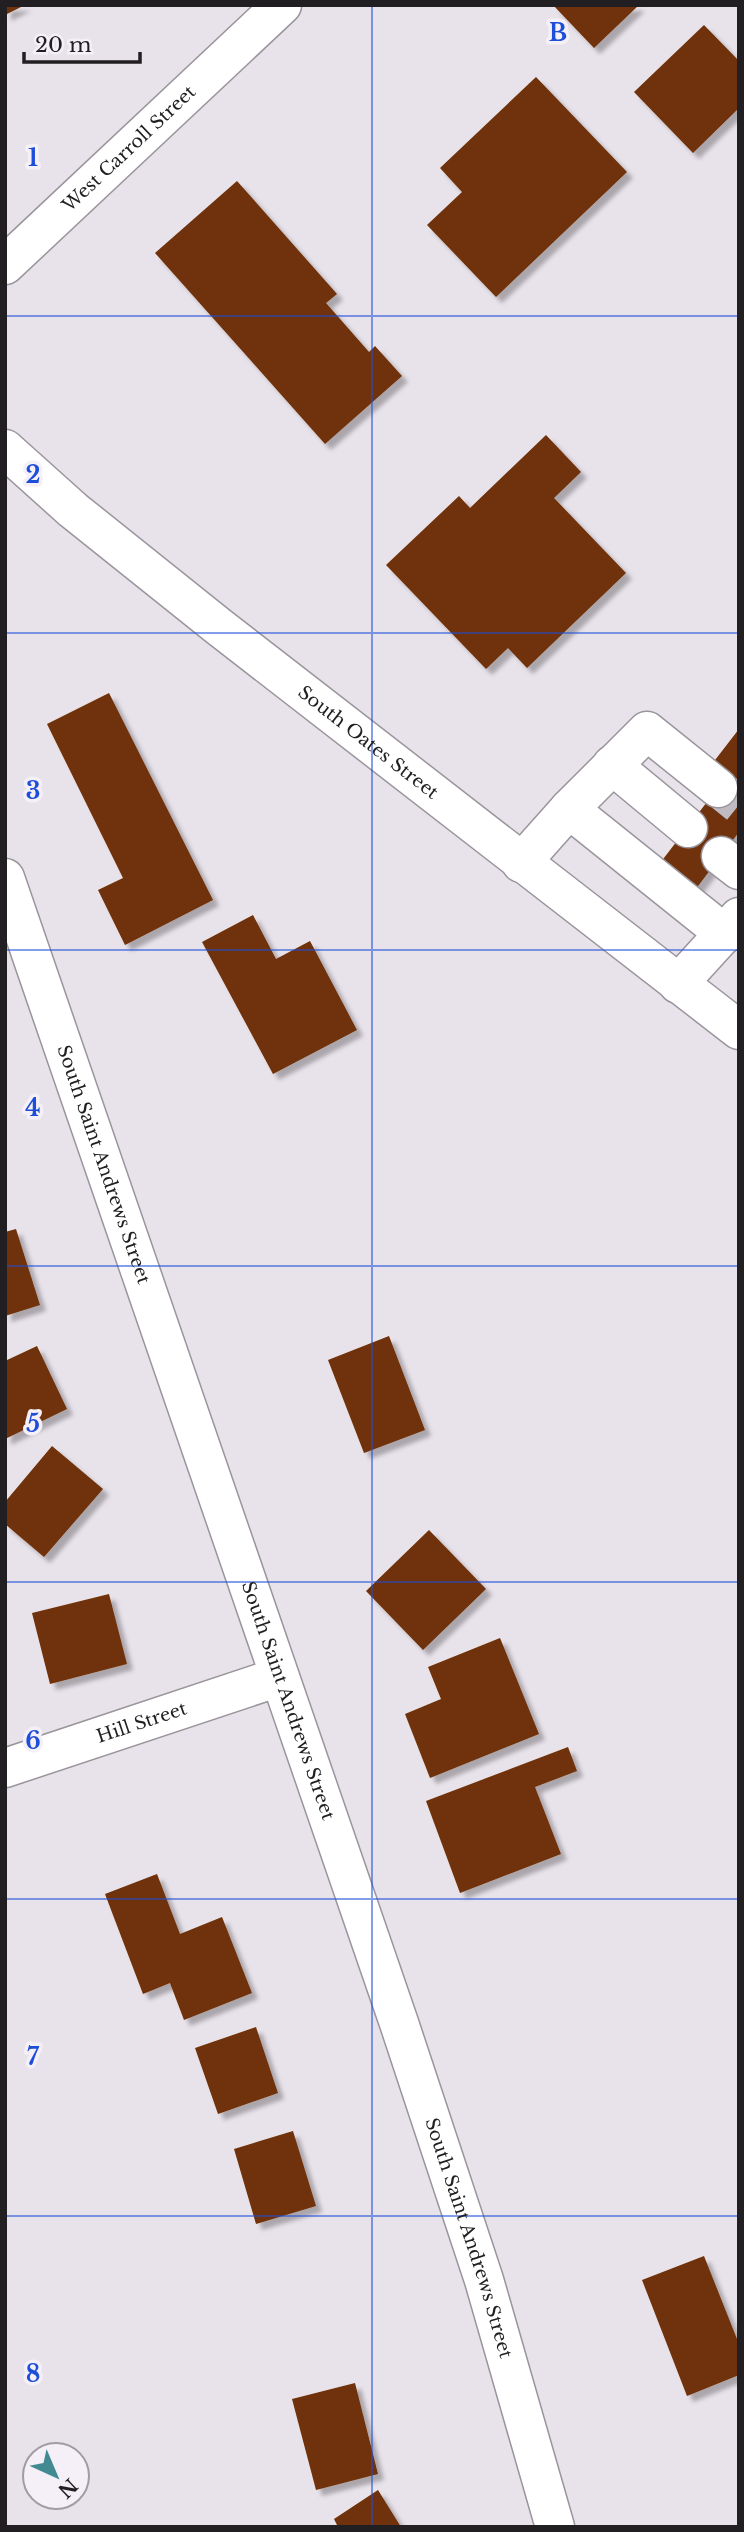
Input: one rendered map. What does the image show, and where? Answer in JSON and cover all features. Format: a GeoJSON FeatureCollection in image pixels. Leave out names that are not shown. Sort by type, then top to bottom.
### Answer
{"type":"FeatureCollection","features":[{"type":"Feature","properties":{"kind":"street","name":"West Carroll Street"},"geometry":{"type":"LineString","coordinates":[[5,265],[282,5]]}},
{"type":"Feature","properties":{"kind":"street","name":"South Oates Street"},"geometry":{"type":"LineString","coordinates":[[5,449],[74,510],[218,625],[739,1030]]}},
{"type":"Feature","properties":{"kind":"street"},"geometry":{"type":"LineString","coordinates":[[521,863],[569,809],[647,731],[718,788]]}},
{"type":"Feature","properties":{"kind":"street"},"geometry":{"type":"LineString","coordinates":[[612,765],[688,828]]}},
{"type":"Feature","properties":{"kind":"street"},"geometry":{"type":"LineString","coordinates":[[569,809],[732,926],[678,984]]}},
{"type":"Feature","properties":{"kind":"street","name":"South Saint Andrews Street"},"geometry":{"type":"LineString","coordinates":[[5,878],[399,2024],[484,2280],[555,2527]]}},
{"type":"Feature","properties":{"kind":"street","name":"Hill Street"},"geometry":{"type":"LineString","coordinates":[[5,1768],[279,1676]]}},
{"type":"Feature","properties":{"kind":"building"},"geometry":{"type":"Polygon","coordinates":[[[5,5],[25,5],[5,15],[5,5]]]}},
{"type":"Feature","properties":{"kind":"building"},"geometry":{"type":"Polygon","coordinates":[[[553,5],[639,5],[594,48],[553,5]]]}},
{"type":"Feature","properties":{"kind":"building"},"geometry":{"type":"Polygon","coordinates":[[[704,25],[739,61],[739,108],[693,153],[634,92],[704,25]]]}},
{"type":"Feature","properties":{"kind":"building"},"geometry":{"type":"Polygon","coordinates":[[[536,77],[627,172],[496,297],[427,225],[462,192],[440,168],[536,77]]]}},
{"type":"Feature","properties":{"kind":"building"},"geometry":{"type":"Polygon","coordinates":[[[237,181],[337,294],[326,303],[369,352],[375,346],[402,376],[325,444],[155,253],[237,181]]]}},
{"type":"Feature","properties":{"kind":"building"},"geometry":{"type":"Polygon","coordinates":[[[546,435],[581,472],[554,498],[626,573],[527,668],[508,648],[486,669],[386,565],[459,496],[470,508],[546,435]]]}},
{"type":"Feature","properties":{"kind":"building"},"geometry":{"type":"Polygon","coordinates":[[[109,693],[213,900],[125,945],[98,890],[123,878],[47,724],[109,693]]]}},
{"type":"Feature","properties":{"kind":"building"},"geometry":{"type":"Polygon","coordinates":[[[739,729],[739,832],[692,894],[657,867],[727,776],[712,764],[739,729]]]}},
{"type":"Feature","properties":{"kind":"building"},"geometry":{"type":"Polygon","coordinates":[[[253,915],[276,959],[310,941],[357,1030],[273,1074],[202,942],[253,915]]]}},
{"type":"Feature","properties":{"kind":"building"},"geometry":{"type":"Polygon","coordinates":[[[16,1229],[40,1305],[5,1316],[5,1232],[16,1229]]]}},
{"type":"Feature","properties":{"kind":"building"},"geometry":{"type":"Polygon","coordinates":[[[389,1336],[425,1430],[364,1453],[328,1360],[389,1336]]]}},
{"type":"Feature","properties":{"kind":"building"},"geometry":{"type":"Polygon","coordinates":[[[37,1346],[67,1409],[5,1439],[5,1361],[37,1346]]]}},
{"type":"Feature","properties":{"kind":"building"},"geometry":{"type":"Polygon","coordinates":[[[52,1446],[103,1489],[44,1557],[5,1524],[5,1502],[52,1446]]]}},
{"type":"Feature","properties":{"kind":"building"},"geometry":{"type":"Polygon","coordinates":[[[429,1530],[486,1589],[423,1650],[366,1591],[429,1530]]]}},
{"type":"Feature","properties":{"kind":"building"},"geometry":{"type":"Polygon","coordinates":[[[109,1594],[127,1664],[50,1684],[32,1613],[109,1594]]]}},
{"type":"Feature","properties":{"kind":"building"},"geometry":{"type":"Polygon","coordinates":[[[500,1638],[539,1734],[430,1778],[405,1714],[441,1699],[428,1667],[500,1638]]]}},
{"type":"Feature","properties":{"kind":"building"},"geometry":{"type":"Polygon","coordinates":[[[568,1747],[577,1771],[535,1787],[561,1854],[460,1893],[426,1801],[568,1747]]]}},
{"type":"Feature","properties":{"kind":"building"},"geometry":{"type":"Polygon","coordinates":[[[157,1874],[180,1934],[222,1917],[252,1993],[184,2020],[170,1983],[143,1994],[105,1894],[157,1874]]]}},
{"type":"Feature","properties":{"kind":"building"},"geometry":{"type":"Polygon","coordinates":[[[256,2027],[278,2093],[218,2114],[195,2048],[256,2027]]]}},
{"type":"Feature","properties":{"kind":"building"},"geometry":{"type":"Polygon","coordinates":[[[293,2131],[316,2206],[256,2224],[234,2149],[293,2131]]]}},
{"type":"Feature","properties":{"kind":"building"},"geometry":{"type":"Polygon","coordinates":[[[704,2256],[739,2344],[739,2375],[687,2396],[642,2280],[704,2256]]]}},
{"type":"Feature","properties":{"kind":"building"},"geometry":{"type":"Polygon","coordinates":[[[355,2383],[378,2474],[316,2490],[292,2399],[355,2383]]]}},
{"type":"Feature","properties":{"kind":"building"},"geometry":{"type":"Polygon","coordinates":[[[378,2490],[401,2527],[338,2527],[334,2519],[378,2490]]]}},
{"type":"Feature","properties":{"kind":"tunnel"},"geometry":{"type":"LineString","coordinates":[[718,788],[739,805]]}}]}
